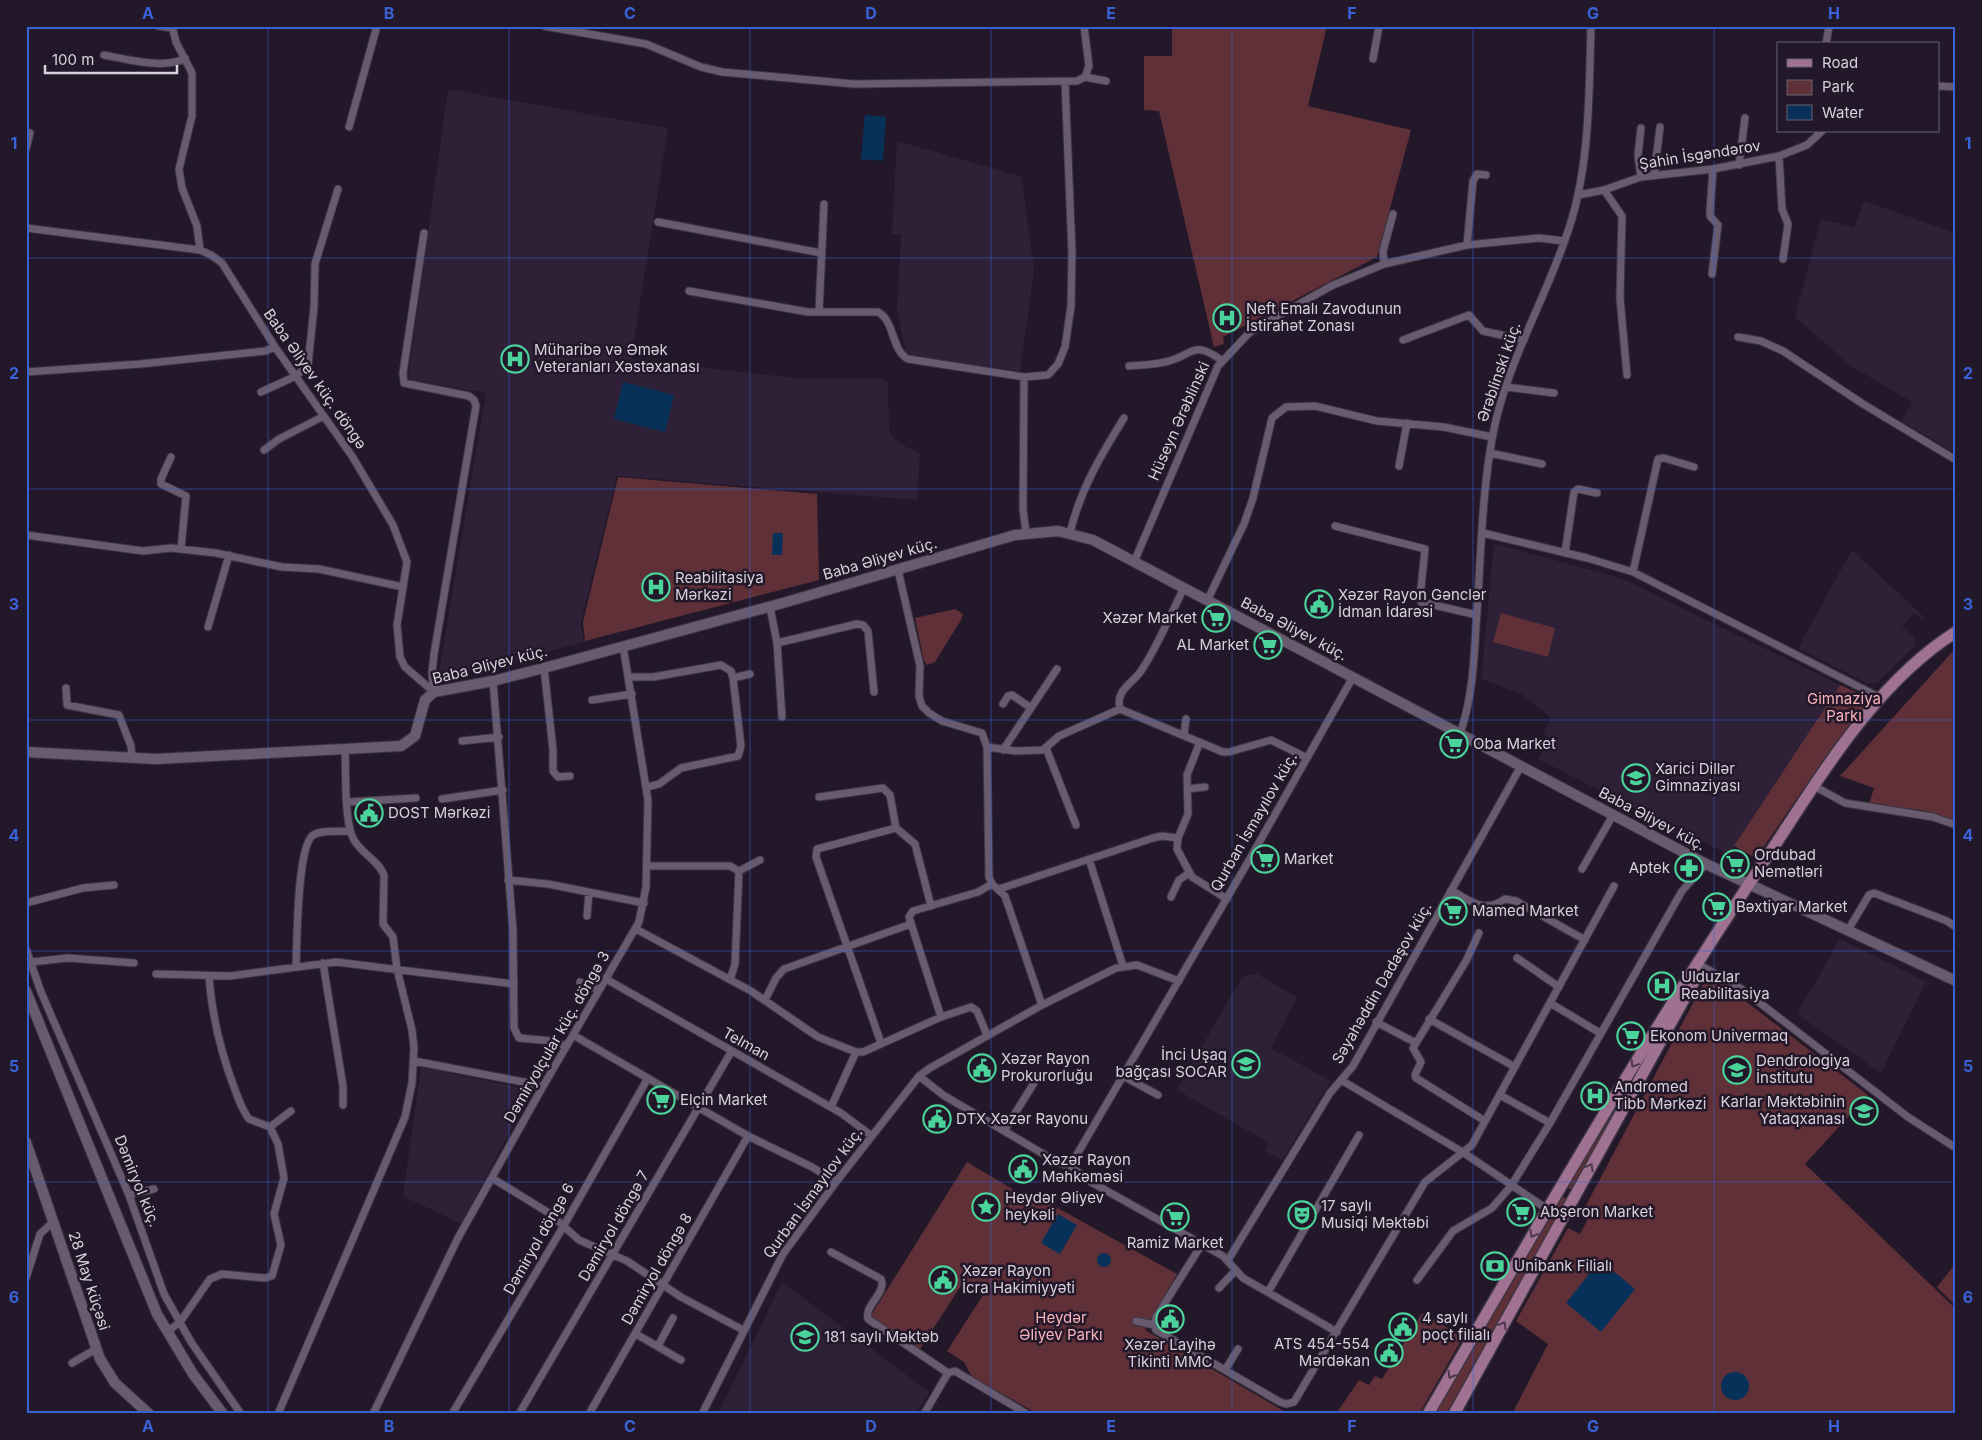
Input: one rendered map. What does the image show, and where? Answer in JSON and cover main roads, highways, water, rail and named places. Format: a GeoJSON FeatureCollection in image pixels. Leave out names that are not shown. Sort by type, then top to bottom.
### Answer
{"type":"FeatureCollection","features":[{"type":"Feature","properties":{"kind":"main road"},"geometry":{"type":"LineString","coordinates":[[1428,1414],[1547,1209],[1671,1004],[1814,786],[1881,698],[1921,657],[1956,632]]}},
{"type":"Feature","properties":{"kind":"main road"},"geometry":{"type":"LineString","coordinates":[[1454,1414],[1748,885]]}},
{"type":"Feature","properties":{"kind":"main road"},"geometry":{"type":"LineString","coordinates":[[1560,1188],[1574,1196]]}},
{"type":"Feature","properties":{"kind":"water"},"geometry":{"type":"Polygon","coordinates":[[[865,115],[886,117],[883,161],[861,159],[865,115]]]}},
{"type":"Feature","properties":{"kind":"water"},"geometry":{"type":"Polygon","coordinates":[[[623,382],[674,395],[665,432],[614,419],[623,382]]]}},
{"type":"Feature","properties":{"kind":"water"},"geometry":{"type":"Polygon","coordinates":[[[773,533],[783,533],[782,555],[772,555],[773,533]]]}},
{"type":"Feature","properties":{"kind":"water"},"geometry":{"type":"Polygon","coordinates":[[[1058,1214],[1077,1225],[1060,1254],[1041,1243],[1058,1214]]]}},
{"type":"Feature","properties":{"kind":"water"},"geometry":{"type":"Polygon","coordinates":[[[1101,1253],[1107,1253],[1111,1260],[1107,1267],[1101,1267],[1097,1263],[1097,1257],[1101,1253]]]}},
{"type":"Feature","properties":{"kind":"water"},"geometry":{"type":"Polygon","coordinates":[[[1600,1260],[1635,1289],[1601,1332],[1566,1303],[1600,1260]]]}},
{"type":"Feature","properties":{"kind":"water"},"geometry":{"type":"Polygon","coordinates":[[[1735,1372],[1745,1376],[1749,1386],[1745,1396],[1735,1400],[1725,1396],[1721,1386],[1725,1376],[1735,1372]]]}},
{"type":"Feature","properties":{"kind":"place","name":"Neft Emalı Zavodunun İstirahət Zonası"},"geometry":{"type":"Point","coordinates":[1227,318]}},
{"type":"Feature","properties":{"kind":"place","name":"Müharibə və Əmək Veteranları Xəstəxanası"},"geometry":{"type":"Point","coordinates":[515,359]}},
{"type":"Feature","properties":{"kind":"place","name":"Reabilitasiya Mərkəzi"},"geometry":{"type":"Point","coordinates":[656,587]}},
{"type":"Feature","properties":{"kind":"place","name":"Xəzər Rayon Gənclər İdman İdarəsi"},"geometry":{"type":"Point","coordinates":[1319,604]}},
{"type":"Feature","properties":{"kind":"place","name":"Xəzər Market"},"geometry":{"type":"Point","coordinates":[1216,618]}},
{"type":"Feature","properties":{"kind":"place","name":"AL Market"},"geometry":{"type":"Point","coordinates":[1268,645]}},
{"type":"Feature","properties":{"kind":"place","name":"Oba Market"},"geometry":{"type":"Point","coordinates":[1454,744]}},
{"type":"Feature","properties":{"kind":"place","name":"Xarici Dillər Gimnaziyası"},"geometry":{"type":"Point","coordinates":[1636,778]}},
{"type":"Feature","properties":{"kind":"place","name":"DOST Mərkəzi"},"geometry":{"type":"Point","coordinates":[369,813]}},
{"type":"Feature","properties":{"kind":"place","name":"Market"},"geometry":{"type":"Point","coordinates":[1265,859]}},
{"type":"Feature","properties":{"kind":"place","name":"Ordubad Nemətləri"},"geometry":{"type":"Point","coordinates":[1735,864]}},
{"type":"Feature","properties":{"kind":"place","name":"Aptek"},"geometry":{"type":"Point","coordinates":[1689,868]}},
{"type":"Feature","properties":{"kind":"place","name":"Bəxtiyar Market"},"geometry":{"type":"Point","coordinates":[1717,907]}},
{"type":"Feature","properties":{"kind":"place","name":"Mamed Market"},"geometry":{"type":"Point","coordinates":[1453,911]}},
{"type":"Feature","properties":{"kind":"place","name":"Ulduzlar Reabilitasiya"},"geometry":{"type":"Point","coordinates":[1662,986]}},
{"type":"Feature","properties":{"kind":"place","name":"Ekonom Univermaq"},"geometry":{"type":"Point","coordinates":[1631,1036]}},
{"type":"Feature","properties":{"kind":"place","name":"İnci Uşaq bağçası SOCAR"},"geometry":{"type":"Point","coordinates":[1246,1064]}},
{"type":"Feature","properties":{"kind":"place","name":"Xəzər Rayon Prokurorluğu"},"geometry":{"type":"Point","coordinates":[982,1068]}},
{"type":"Feature","properties":{"kind":"place","name":"Dendrologiya İnstitutu"},"geometry":{"type":"Point","coordinates":[1737,1070]}},
{"type":"Feature","properties":{"kind":"place","name":"Andromed Tibb Mərkəzi"},"geometry":{"type":"Point","coordinates":[1595,1096]}},
{"type":"Feature","properties":{"kind":"place","name":"Elçin Market"},"geometry":{"type":"Point","coordinates":[661,1100]}},
{"type":"Feature","properties":{"kind":"place","name":"Karlar Məktəbinin Yataqxanası"},"geometry":{"type":"Point","coordinates":[1864,1111]}},
{"type":"Feature","properties":{"kind":"place","name":"DTX Xəzər Rayonu"},"geometry":{"type":"Point","coordinates":[937,1119]}},
{"type":"Feature","properties":{"kind":"place","name":"Xəzər Rayon Məhkəməsi"},"geometry":{"type":"Point","coordinates":[1023,1169]}},
{"type":"Feature","properties":{"kind":"place","name":"Heydər Əliyev heykəli"},"geometry":{"type":"Point","coordinates":[986,1207]}},
{"type":"Feature","properties":{"kind":"place","name":"Abşeron Market"},"geometry":{"type":"Point","coordinates":[1521,1212]}},
{"type":"Feature","properties":{"kind":"place","name":"17 saylı Musiqi Məktəbi"},"geometry":{"type":"Point","coordinates":[1302,1215]}},
{"type":"Feature","properties":{"kind":"place","name":"Ramiz Market"},"geometry":{"type":"Point","coordinates":[1175,1217]}},
{"type":"Feature","properties":{"kind":"place","name":"Unibank Filialı"},"geometry":{"type":"Point","coordinates":[1495,1266]}},
{"type":"Feature","properties":{"kind":"place","name":"Xəzər Rayon İcra Hakimiyyəti"},"geometry":{"type":"Point","coordinates":[943,1280]}},
{"type":"Feature","properties":{"kind":"place","name":"Xəzər Layihə Tikinti MMC"},"geometry":{"type":"Point","coordinates":[1170,1319]}},
{"type":"Feature","properties":{"kind":"place","name":"4 saylı poçt filialı"},"geometry":{"type":"Point","coordinates":[1403,1327]}},
{"type":"Feature","properties":{"kind":"place","name":"181 saylı Məktəb"},"geometry":{"type":"Point","coordinates":[805,1337]}},
{"type":"Feature","properties":{"kind":"place","name":"ATS 454-554 Mərdəkan"},"geometry":{"type":"Point","coordinates":[1389,1353]}},
{"type":"Feature","properties":{"kind":"park label","name":"Gimnaziya Parkı"},"geometry":{"type":"Point","coordinates":[1844,708]}},
{"type":"Feature","properties":{"kind":"park label","name":"Heydər Əliyev Parkı"},"geometry":{"type":"Point","coordinates":[1061,1326]}}]}
